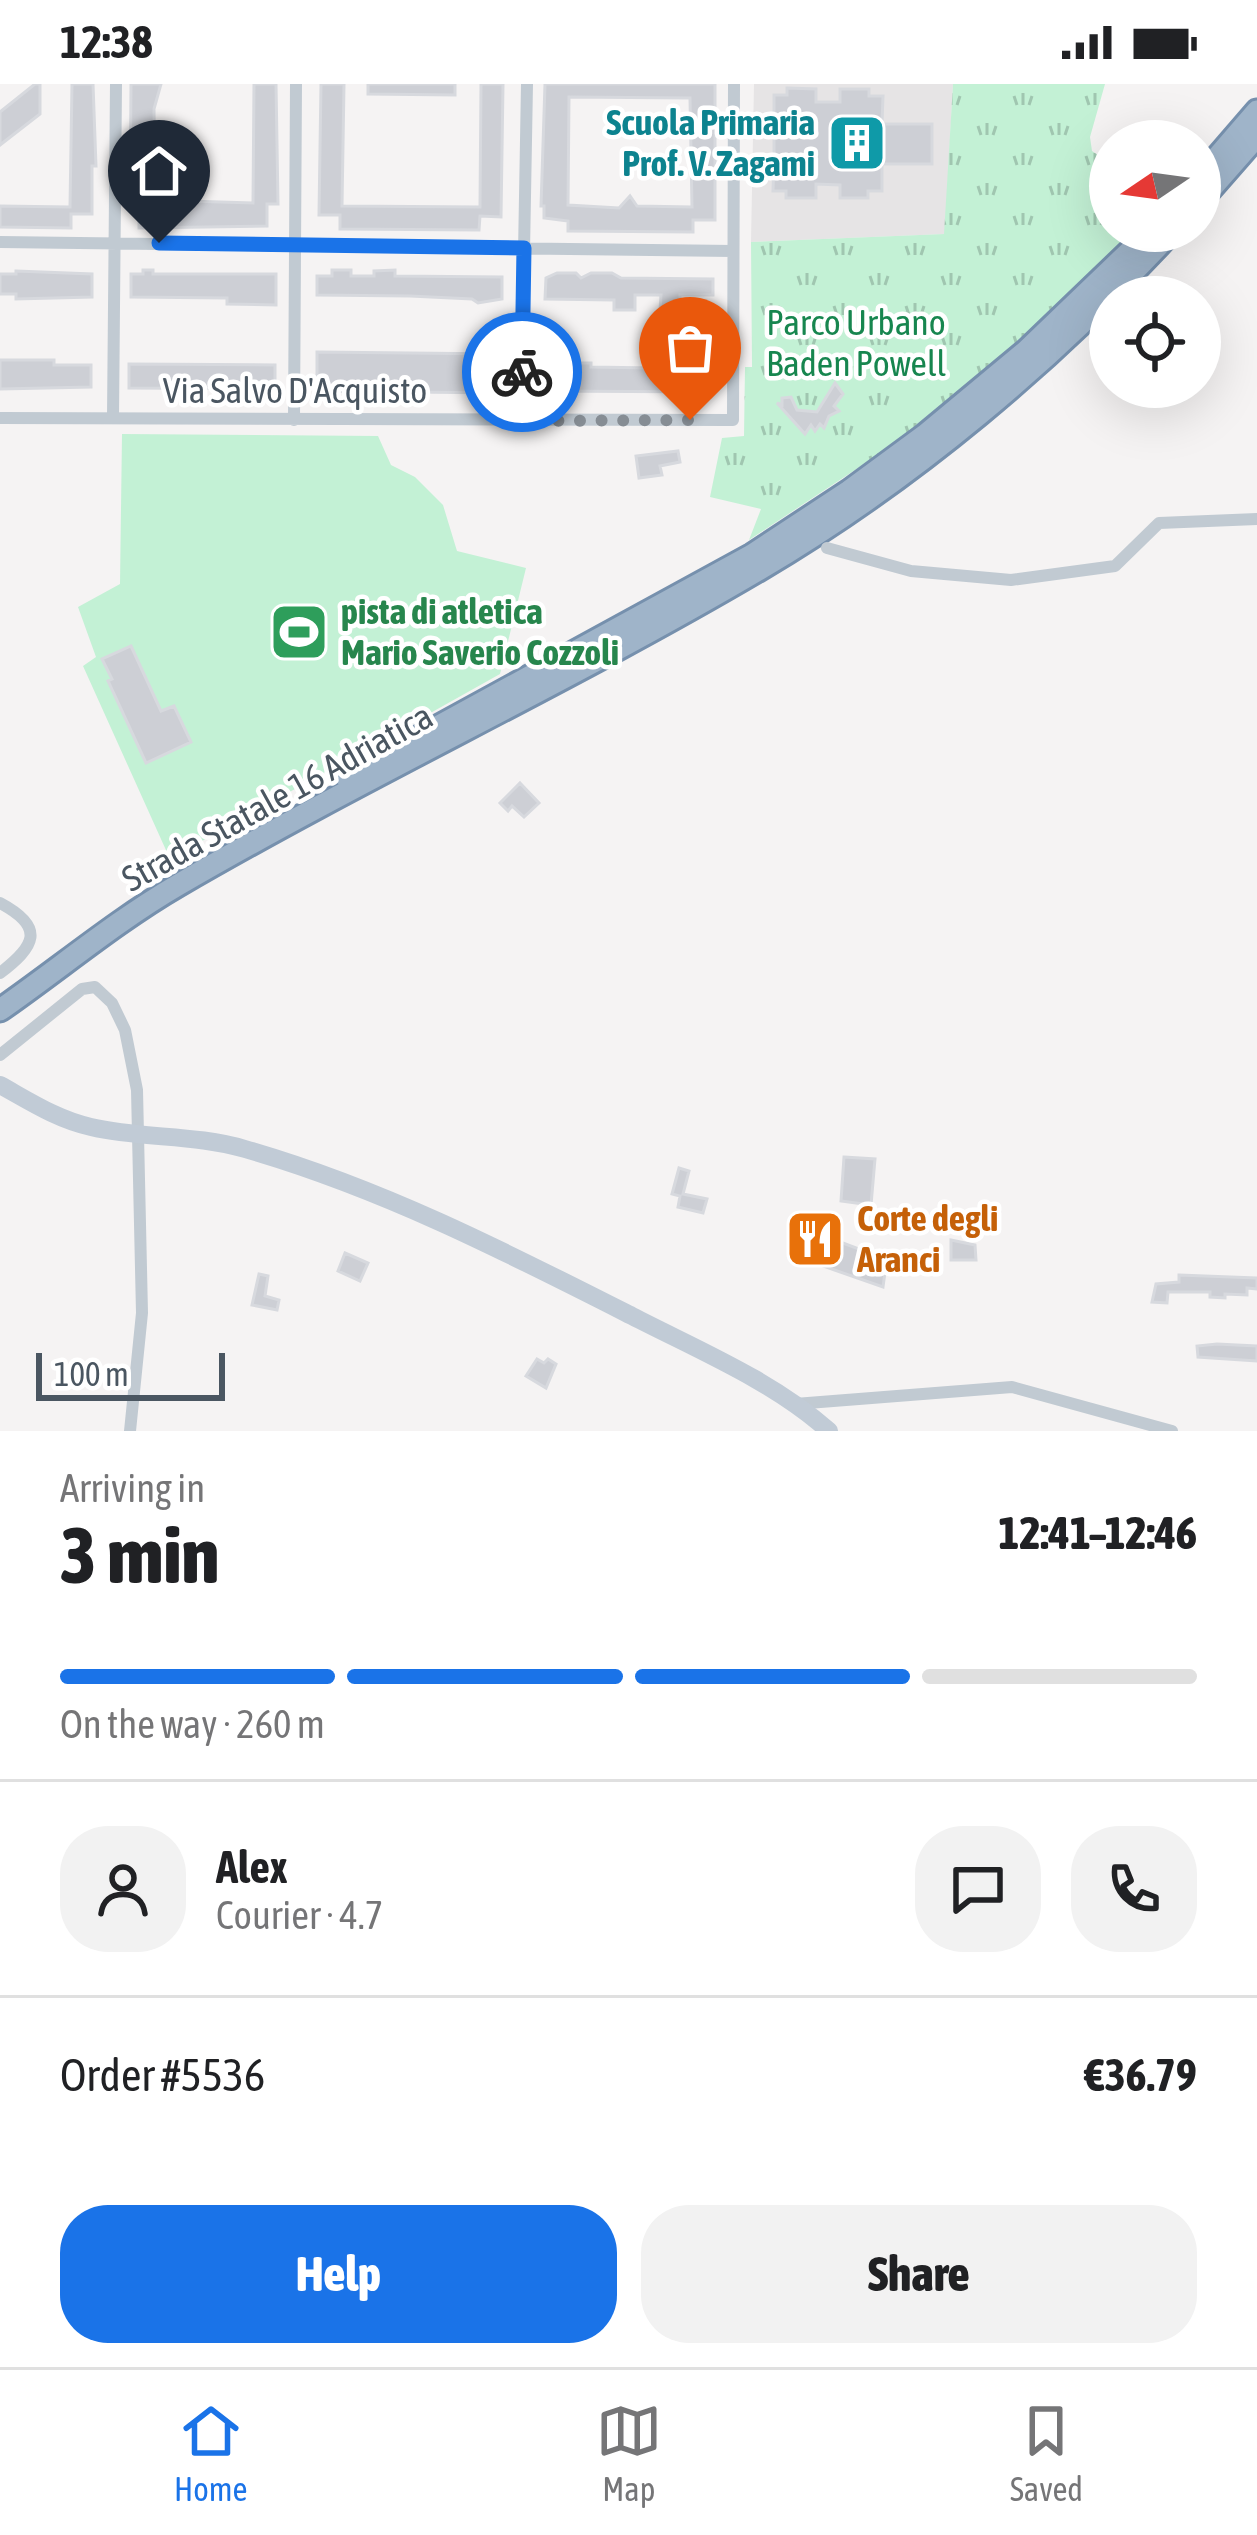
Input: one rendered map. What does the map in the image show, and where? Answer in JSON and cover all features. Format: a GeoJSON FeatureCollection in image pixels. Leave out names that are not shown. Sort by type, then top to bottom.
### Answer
{"type":"FeatureCollection","features":[{"type":"Feature","properties":{"kind":"highway"},"geometry":{"type":"LineString","coordinates":[[1221,153],[1257,111]]}},
{"type":"Feature","properties":{"kind":"highway"},"geometry":{"type":"LineString","coordinates":[[1221,177],[1257,136]]}},
{"type":"Feature","properties":{"kind":"highway","name":"Strada Statale 16 Adriatica"},"geometry":{"type":"LineString","coordinates":[[0,995],[162,877],[752,555],[830,504],[925,435],[1012,363],[1129,252]]}},
{"type":"Feature","properties":{"kind":"highway","name":"Strada Statale 16 Adriatica"},"geometry":{"type":"LineString","coordinates":[[0,1010],[174,887],[761,568],[838,518],[993,400],[1151,252]]}},
{"type":"Feature","properties":{"kind":"main road"},"geometry":{"type":"LineString","coordinates":[[0,1085],[90,1127],[219,1141],[308,1167],[402,1203],[679,1340],[794,1404],[830,1431]]}},
{"type":"Feature","properties":{"kind":"street"},"geometry":{"type":"LineString","coordinates":[[112,418],[116,84]]}},
{"type":"Feature","properties":{"kind":"street"},"geometry":{"type":"LineString","coordinates":[[294,419],[296,84]]}},
{"type":"Feature","properties":{"kind":"street"},"geometry":{"type":"LineString","coordinates":[[521,421],[527,84]]}},
{"type":"Feature","properties":{"kind":"street"},"geometry":{"type":"LineString","coordinates":[[0,242],[733,251],[734,84]]}},
{"type":"Feature","properties":{"kind":"street","name":"Via Salvo D'Acquisto"},"geometry":{"type":"LineString","coordinates":[[0,418],[733,420],[733,251]]}},
{"type":"Feature","properties":{"kind":"street"},"geometry":{"type":"LineString","coordinates":[[827,548],[911,572],[1011,580],[1115,566],[1159,523],[1257,519]]}},
{"type":"Feature","properties":{"kind":"street"},"geometry":{"type":"LineString","coordinates":[[0,903],[28,926],[31,939],[26,953],[0,973]]}},
{"type":"Feature","properties":{"kind":"street"},"geometry":{"type":"LineString","coordinates":[[0,1055],[82,988],[95,987],[112,1004],[125,1030],[137,1090],[142,1313],[130,1431]]}},
{"type":"Feature","properties":{"kind":"street"},"geometry":{"type":"LineString","coordinates":[[794,1404],[1012,1387],[1172,1431]]}},
{"type":"Feature","properties":{"kind":"shaded area"},"geometry":{"type":"Polygon","coordinates":[[[754,84],[953,84],[945,234],[751,242],[754,84]]]}},
{"type":"Feature","properties":{"kind":"green space","name":"Parco Urbano Baden Powell"},"geometry":{"type":"Polygon","coordinates":[[[953,84],[1105,84],[1095,120],[1089,120],[1089,252],[1113,252],[1067,299],[911,433],[749,540],[761,509],[710,497],[722,438],[744,436],[745,367],[752,367],[751,242],[944,234],[953,84]]]}},
{"type":"Feature","properties":{"kind":"green space","name":"pista di atletica Mario Saverio Cozzoli"},"geometry":{"type":"Polygon","coordinates":[[[122,434],[378,436],[391,465],[415,477],[443,505],[457,551],[526,568],[500,674],[170,859],[83,666],[96,657],[78,607],[120,584],[122,434]]]}},
{"type":"Feature","properties":{"kind":"building"},"geometry":{"type":"Polygon","coordinates":[[[40,84],[40,114],[0,145],[0,112],[40,84]]]}},
{"type":"Feature","properties":{"kind":"building"},"geometry":{"type":"Polygon","coordinates":[[[72,84],[93,84],[96,166],[92,166],[92,214],[71,214],[71,228],[0,227],[0,206],[70,207],[72,84]]]}},
{"type":"Feature","properties":{"kind":"building"},"geometry":{"type":"Polygon","coordinates":[[[131,84],[161,84],[154,109],[155,200],[253,203],[254,84],[276,84],[278,204],[267,204],[267,226],[139,228],[139,204],[130,204],[131,84]]]}},
{"type":"Feature","properties":{"kind":"building"},"geometry":{"type":"Polygon","coordinates":[[[321,84],[344,84],[342,206],[480,207],[481,84],[503,84],[501,217],[480,216],[479,230],[340,229],[340,215],[319,215],[321,84]]]}},
{"type":"Feature","properties":{"kind":"building"},"geometry":{"type":"Polygon","coordinates":[[[368,84],[455,84],[455,95],[368,94],[368,84]]]}},
{"type":"Feature","properties":{"kind":"building"},"geometry":{"type":"Polygon","coordinates":[[[545,84],[715,84],[715,220],[693,220],[693,232],[568,231],[568,221],[544,218],[545,84]],[[569,97],[568,205],[619,208],[630,196],[637,206],[692,207],[690,98],[569,97]]]}},
{"type":"Feature","properties":{"kind":"building","name":"Scuola Primaria Prof. V. Zagami"},"geometry":{"type":"Polygon","coordinates":[[[787,88],[816,89],[816,102],[840,102],[840,89],[869,89],[869,96],[883,96],[882,124],[932,124],[932,164],[882,164],[882,191],[868,191],[868,198],[840,198],[840,185],[816,184],[816,198],[786,198],[786,191],[773,191],[774,95],[787,95],[787,88]]]}},
{"type":"Feature","properties":{"kind":"building"},"geometry":{"type":"Polygon","coordinates":[[[143,270],[153,270],[153,274],[276,274],[276,305],[227,304],[227,298],[131,297],[131,274],[143,274],[143,270]]]}},
{"type":"Feature","properties":{"kind":"building"},"geometry":{"type":"Polygon","coordinates":[[[332,270],[351,270],[351,276],[395,270],[395,276],[502,277],[502,299],[478,303],[472,299],[317,295],[317,276],[332,276],[332,270]]]}},
{"type":"Feature","properties":{"kind":"building"},"geometry":{"type":"Polygon","coordinates":[[[576,273],[581,278],[612,273],[621,278],[713,279],[713,295],[680,295],[680,311],[660,310],[661,295],[635,295],[635,310],[614,310],[614,300],[545,299],[546,278],[576,273]]]}},
{"type":"Feature","properties":{"kind":"building"},"geometry":{"type":"Polygon","coordinates":[[[0,274],[92,274],[92,297],[16,299],[16,294],[0,294],[0,274]]]}},
{"type":"Feature","properties":{"kind":"building"},"geometry":{"type":"Polygon","coordinates":[[[317,352],[502,354],[502,393],[317,391],[317,352]]]}},
{"type":"Feature","properties":{"kind":"building"},"geometry":{"type":"Polygon","coordinates":[[[0,360],[91,365],[91,387],[0,389],[0,360]]]}},
{"type":"Feature","properties":{"kind":"building"},"geometry":{"type":"Polygon","coordinates":[[[576,363],[714,369],[714,392],[545,391],[546,366],[576,367],[576,363]]]}},
{"type":"Feature","properties":{"kind":"building"},"geometry":{"type":"Polygon","coordinates":[[[129,364],[275,365],[275,389],[129,388],[129,364]]]}},
{"type":"Feature","properties":{"kind":"building"},"geometry":{"type":"Polygon","coordinates":[[[835,383],[843,394],[834,406],[839,411],[829,416],[824,428],[820,424],[815,431],[811,425],[805,434],[777,403],[782,405],[782,398],[791,397],[797,410],[817,412],[835,383]]]}},
{"type":"Feature","properties":{"kind":"building"},"geometry":{"type":"Polygon","coordinates":[[[678,451],[680,462],[660,466],[662,475],[639,478],[636,456],[678,451]]]}},
{"type":"Feature","properties":{"kind":"building"},"geometry":{"type":"Polygon","coordinates":[[[131,646],[161,711],[174,706],[191,742],[146,763],[102,659],[131,646]]]}},
{"type":"Feature","properties":{"kind":"building"},"geometry":{"type":"Polygon","coordinates":[[[520,783],[539,803],[524,817],[500,803],[520,783]]]}},
{"type":"Feature","properties":{"kind":"building"},"geometry":{"type":"Polygon","coordinates":[[[844,1157],[875,1159],[871,1205],[841,1201],[844,1157]]]}},
{"type":"Feature","properties":{"kind":"building"},"geometry":{"type":"Polygon","coordinates":[[[679,1168],[689,1171],[683,1194],[707,1199],[703,1213],[678,1207],[680,1196],[672,1194],[679,1168]]]}},
{"type":"Feature","properties":{"kind":"building"},"geometry":{"type":"Polygon","coordinates":[[[835,1240],[867,1252],[869,1263],[886,1265],[883,1287],[823,1266],[835,1240]]]}},
{"type":"Feature","properties":{"kind":"building"},"geometry":{"type":"Polygon","coordinates":[[[951,1240],[975,1245],[976,1260],[951,1260],[951,1240]]]}},
{"type":"Feature","properties":{"kind":"building"},"geometry":{"type":"Polygon","coordinates":[[[345,1253],[368,1263],[360,1281],[338,1271],[345,1253]]]}},
{"type":"Feature","properties":{"kind":"building"},"geometry":{"type":"Polygon","coordinates":[[[259,1274],[268,1276],[265,1296],[279,1300],[277,1310],[252,1305],[259,1274]]]}},
{"type":"Feature","properties":{"kind":"building"},"geometry":{"type":"Polygon","coordinates":[[[1179,1275],[1257,1278],[1257,1289],[1247,1288],[1247,1295],[1225,1294],[1225,1298],[1210,1297],[1210,1292],[1168,1292],[1167,1303],[1152,1302],[1156,1284],[1179,1282],[1179,1275]]]}},
{"type":"Feature","properties":{"kind":"building"},"geometry":{"type":"Polygon","coordinates":[[[1197,1346],[1257,1346],[1257,1361],[1198,1357],[1197,1346]]]}},
{"type":"Feature","properties":{"kind":"building"},"geometry":{"type":"Polygon","coordinates":[[[537,1359],[556,1364],[546,1388],[526,1376],[537,1359]]]}},
{"type":"Feature","properties":{"kind":"way so far"},"geometry":{"type":"LineString","coordinates":[[522,372],[521,421],[690,420]]}},
{"type":"Feature","properties":{"kind":"place","name":"Scuola Primaria Prof. V. Zagami"},"geometry":{"type":"Point","coordinates":[857,143]}},
{"type":"Feature","properties":{"kind":"place","name":"pista di atletica Mario Saverio Cozzoli"},"geometry":{"type":"Point","coordinates":[299,632]}},
{"type":"Feature","properties":{"kind":"place","name":"Corte degli Aranci"},"geometry":{"type":"Point","coordinates":[815,1239]}},
{"type":"Feature","properties":{"kind":"route"},"geometry":{"type":"LineString","coordinates":[[159,243],[524,248],[522,372]]}}]}
